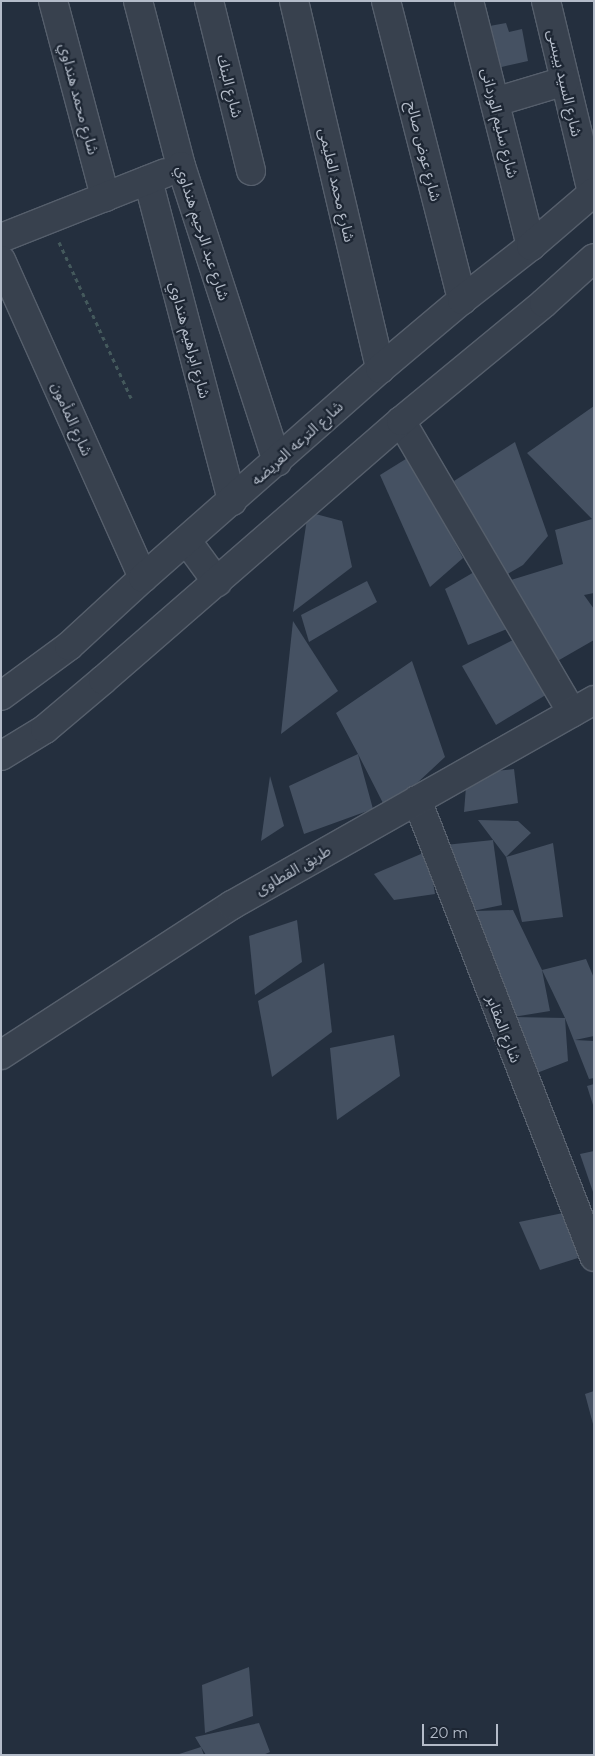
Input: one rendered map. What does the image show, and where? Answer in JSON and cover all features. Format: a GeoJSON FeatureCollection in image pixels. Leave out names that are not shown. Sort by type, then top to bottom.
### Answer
{"type":"FeatureCollection","features":[{"type":"Feature","properties":{"kind":"street","name":"شارع محمد هنداوي"},"geometry":{"type":"LineString","coordinates":[[53,1],[105,198]]}},
{"type":"Feature","properties":{"kind":"street","name":"شارع عبد الرحيم هنداوي"},"geometry":{"type":"LineString","coordinates":[[138,1],[181,166],[277,462]]}},
{"type":"Feature","properties":{"kind":"street","name":"شارع البنك"},"geometry":{"type":"LineString","coordinates":[[209,1],[251,171]]}},
{"type":"Feature","properties":{"kind":"street","name":"شارع محمد العليمى"},"geometry":{"type":"LineString","coordinates":[[294,1],[380,369]]}},
{"type":"Feature","properties":{"kind":"street","name":"شارع عوض صالح"},"geometry":{"type":"LineString","coordinates":[[386,1],[462,300]]}},
{"type":"Feature","properties":{"kind":"street","name":"شارع سليم الوردانى"},"geometry":{"type":"LineString","coordinates":[[469,1],[531,246]]}},
{"type":"Feature","properties":{"kind":"street","name":"شارع السيد بيبسى"},"geometry":{"type":"LineString","coordinates":[[546,1],[593,192]]}},
{"type":"Feature","properties":{"kind":"street"},"geometry":{"type":"LineString","coordinates":[[495,102],[565,81]]}},
{"type":"Feature","properties":{"kind":"street"},"geometry":{"type":"LineString","coordinates":[[1,238],[181,166]]}},
{"type":"Feature","properties":{"kind":"street","name":"شارع ابراهيم هنداوي"},"geometry":{"type":"LineString","coordinates":[[148,180],[232,501]]}},
{"type":"Feature","properties":{"kind":"street","name":"شارع الترعه العريضه"},"geometry":{"type":"LineString","coordinates":[[1,696],[69,646],[143,578],[277,462],[380,369],[462,300],[531,246],[593,192]]}},
{"type":"Feature","properties":{"kind":"street"},"geometry":{"type":"LineString","coordinates":[[1,756],[45,728],[217,582],[400,421],[544,303],[594,258]]}},
{"type":"Feature","properties":{"kind":"street","name":"شارع المأمون"},"geometry":{"type":"LineString","coordinates":[[1,260],[143,578]]}},
{"type":"Feature","properties":{"kind":"street"},"geometry":{"type":"LineString","coordinates":[[400,421],[583,706]]}},
{"type":"Feature","properties":{"kind":"street"},"geometry":{"type":"LineString","coordinates":[[186,541],[217,582]]}},
{"type":"Feature","properties":{"kind":"street","name":"طريق القطاوى"},"geometry":{"type":"LineString","coordinates":[[1,1055],[232,905],[583,706]]}},
{"type":"Feature","properties":{"kind":"street","name":"شارع المقابر"},"geometry":{"type":"LineString","coordinates":[[417,800],[594,1257]]}},
{"type":"Feature","properties":{"kind":"path"},"geometry":{"type":"LineString","coordinates":[[48,218],[131,398]]}},
{"type":"Feature","properties":{"kind":"building"},"geometry":{"type":"Polygon","coordinates":[[[506,23],[509,32],[522,29],[528,61],[493,69],[484,27],[506,23]]]}},
{"type":"Feature","properties":{"kind":"building"},"geometry":{"type":"Polygon","coordinates":[[[594,406],[594,593],[584,595],[594,609],[594,640],[554,663],[511,580],[563,564],[555,530],[592,519],[527,453],[594,406]]]}},
{"type":"Feature","properties":{"kind":"building"},"geometry":{"type":"Polygon","coordinates":[[[515,442],[548,536],[523,565],[506,575],[454,481],[515,442]]]}},
{"type":"Feature","properties":{"kind":"building"},"geometry":{"type":"Polygon","coordinates":[[[409,457],[463,558],[430,587],[380,475],[409,457]]]}},
{"type":"Feature","properties":{"kind":"building"},"geometry":{"type":"Polygon","coordinates":[[[308,512],[342,521],[352,567],[293,612],[308,512]]]}},
{"type":"Feature","properties":{"kind":"building"},"geometry":{"type":"Polygon","coordinates":[[[481,568],[512,627],[468,645],[445,589],[481,568]]]}},
{"type":"Feature","properties":{"kind":"building"},"geometry":{"type":"Polygon","coordinates":[[[367,581],[377,602],[309,642],[301,615],[367,581]]]}},
{"type":"Feature","properties":{"kind":"building"},"geometry":{"type":"Polygon","coordinates":[[[293,621],[338,691],[281,734],[293,621]]]}},
{"type":"Feature","properties":{"kind":"building"},"geometry":{"type":"Polygon","coordinates":[[[515,639],[554,690],[496,725],[462,666],[515,639]]]}},
{"type":"Feature","properties":{"kind":"building"},"geometry":{"type":"Polygon","coordinates":[[[412,661],[445,757],[387,811],[336,713],[412,661]]]}},
{"type":"Feature","properties":{"kind":"building"},"geometry":{"type":"Polygon","coordinates":[[[358,754],[373,809],[304,834],[289,786],[358,754]]]}},
{"type":"Feature","properties":{"kind":"building"},"geometry":{"type":"Polygon","coordinates":[[[514,769],[518,803],[464,812],[467,774],[514,769]]]}},
{"type":"Feature","properties":{"kind":"building"},"geometry":{"type":"Polygon","coordinates":[[[270,776],[284,826],[261,841],[270,776]]]}},
{"type":"Feature","properties":{"kind":"building"},"geometry":{"type":"Polygon","coordinates":[[[478,820],[518,821],[531,833],[506,857],[478,820]]]}},
{"type":"Feature","properties":{"kind":"building"},"geometry":{"type":"Polygon","coordinates":[[[493,840],[502,905],[468,912],[445,845],[493,840]]]}},
{"type":"Feature","properties":{"kind":"building"},"geometry":{"type":"Polygon","coordinates":[[[553,843],[563,917],[522,922],[506,857],[553,843]]]}},
{"type":"Feature","properties":{"kind":"building"},"geometry":{"type":"Polygon","coordinates":[[[428,851],[435,894],[394,900],[374,874],[428,851]]]}},
{"type":"Feature","properties":{"kind":"building"},"geometry":{"type":"Polygon","coordinates":[[[513,910],[542,970],[550,1011],[513,1017],[475,911],[513,910]]]}},
{"type":"Feature","properties":{"kind":"building"},"geometry":{"type":"Polygon","coordinates":[[[297,920],[302,962],[255,995],[249,936],[297,920]]]}},
{"type":"Feature","properties":{"kind":"building"},"geometry":{"type":"Polygon","coordinates":[[[586,959],[594,978],[594,1036],[575,1040],[594,1041],[594,1078],[589,1079],[565,1018],[542,970],[586,959]]]}},
{"type":"Feature","properties":{"kind":"building"},"geometry":{"type":"Polygon","coordinates":[[[324,963],[332,1032],[272,1077],[258,1001],[324,963]]]}},
{"type":"Feature","properties":{"kind":"building"},"geometry":{"type":"Polygon","coordinates":[[[513,1017],[565,1018],[568,1061],[529,1076],[513,1017]]]}},
{"type":"Feature","properties":{"kind":"building"},"geometry":{"type":"Polygon","coordinates":[[[394,1035],[400,1076],[337,1120],[330,1048],[394,1035]]]}},
{"type":"Feature","properties":{"kind":"building"},"geometry":{"type":"Polygon","coordinates":[[[594,1084],[594,1105],[593,1105],[587,1086],[594,1084]]]}},
{"type":"Feature","properties":{"kind":"building"},"geometry":{"type":"Polygon","coordinates":[[[594,1151],[594,1192],[593,1192],[580,1154],[594,1151]]]}},
{"type":"Feature","properties":{"kind":"building"},"geometry":{"type":"Polygon","coordinates":[[[568,1212],[578,1258],[540,1270],[519,1222],[568,1212]]]}},
{"type":"Feature","properties":{"kind":"building"},"geometry":{"type":"Polygon","coordinates":[[[594,1391],[594,1424],[593,1424],[585,1394],[594,1391]]]}},
{"type":"Feature","properties":{"kind":"building"},"geometry":{"type":"Polygon","coordinates":[[[249,1667],[253,1716],[205,1733],[202,1685],[249,1667]]]}},
{"type":"Feature","properties":{"kind":"building"},"geometry":{"type":"Polygon","coordinates":[[[259,1723],[270,1752],[263,1755],[206,1755],[195,1737],[259,1723]]]}},
{"type":"Feature","properties":{"kind":"building"},"geometry":{"type":"Polygon","coordinates":[[[201,1747],[204,1755],[176,1755],[201,1747]]]}}]}
